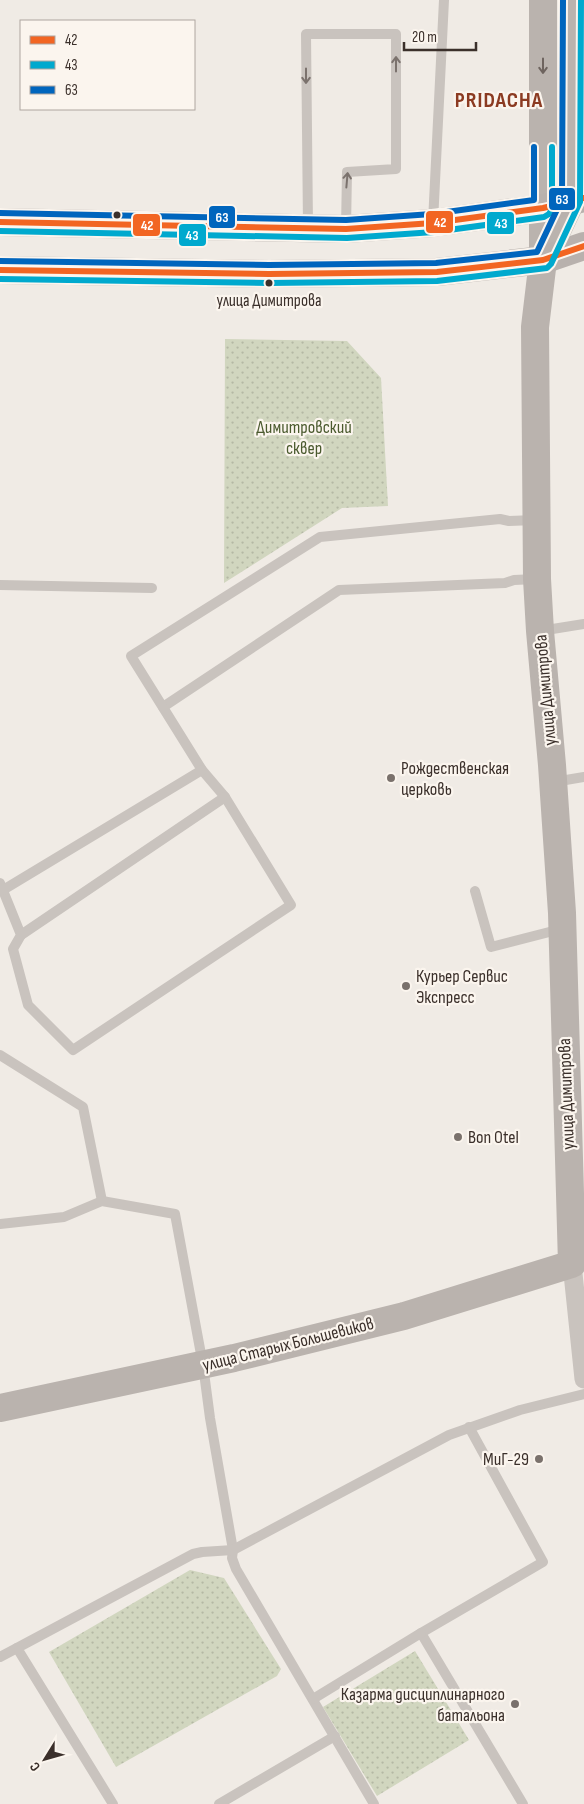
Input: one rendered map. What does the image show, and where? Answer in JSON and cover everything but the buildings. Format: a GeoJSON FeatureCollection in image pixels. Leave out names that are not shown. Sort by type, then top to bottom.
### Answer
{"type":"FeatureCollection","features":[{"type":"Feature","properties":{"kind":"main road"},"geometry":{"type":"LineString","coordinates":[[0,222],[346,229],[433,223],[543,208],[577,199]]}},
{"type":"Feature","properties":{"kind":"main road"},"geometry":{"type":"LineString","coordinates":[[0,270],[269,274],[437,272],[544,260],[584,246]]}},
{"type":"Feature","properties":{"kind":"street","name":"улица Димитрова"},"geometry":{"type":"LineString","coordinates":[[543,0],[544,260],[535,327],[537,579],[562,929],[571,1123],[572,1264],[584,1379]]}},
{"type":"Feature","properties":{"kind":"street"},"geometry":{"type":"LineString","coordinates":[[544,260],[577,199],[572,96],[572,0]]}},
{"type":"Feature","properties":{"kind":"street"},"geometry":{"type":"LineString","coordinates":[[572,96],[584,121]]}},
{"type":"Feature","properties":{"kind":"street","name":"улица Старых Большевиков"},"geometry":{"type":"LineString","coordinates":[[0,1408],[203,1364],[404,1316],[572,1264]]}},
{"type":"Feature","properties":{"kind":"lane"},"geometry":{"type":"LineString","coordinates":[[433,223],[444,0]]}},
{"type":"Feature","properties":{"kind":"lane"},"geometry":{"type":"LineString","coordinates":[[308,228],[306,34],[396,34],[396,169],[348,172],[346,229]]}},
{"type":"Feature","properties":{"kind":"lane"},"geometry":{"type":"LineString","coordinates":[[225,797],[21,935],[12,949],[28,1005],[72,1050],[290,905],[225,797],[202,770],[131,656],[320,537],[500,519],[509,521],[536,520]]}},
{"type":"Feature","properties":{"kind":"lane"},"geometry":{"type":"LineString","coordinates":[[163,707],[339,590],[505,583],[514,580],[537,579]]}},
{"type":"Feature","properties":{"kind":"lane"},"geometry":{"type":"LineString","coordinates":[[0,585],[152,588]]}},
{"type":"Feature","properties":{"kind":"lane"},"geometry":{"type":"LineString","coordinates":[[540,631],[584,624]]}},
{"type":"Feature","properties":{"kind":"lane"},"geometry":{"type":"LineString","coordinates":[[21,935],[1,887],[202,770]]}},
{"type":"Feature","properties":{"kind":"lane"},"geometry":{"type":"LineString","coordinates":[[553,782],[584,777]]}},
{"type":"Feature","properties":{"kind":"lane"},"geometry":{"type":"LineString","coordinates":[[475,891],[491,946],[562,929]]}},
{"type":"Feature","properties":{"kind":"lane"},"geometry":{"type":"LineString","coordinates":[[0,1055],[83,1107],[102,1202]]}},
{"type":"Feature","properties":{"kind":"lane"},"geometry":{"type":"LineString","coordinates":[[0,1224],[64,1217],[102,1202],[176,1214],[203,1364],[210,1418],[233,1550],[232,1558],[236,1569],[374,1804]]}},
{"type":"Feature","properties":{"kind":"lane"},"geometry":{"type":"LineString","coordinates":[[0,1657],[193,1554],[233,1550],[449,1434],[520,1410],[584,1394]]}},
{"type":"Feature","properties":{"kind":"lane"},"geometry":{"type":"LineString","coordinates":[[313,1700],[421,1633],[543,1562],[469,1427]]}},
{"type":"Feature","properties":{"kind":"lane"},"geometry":{"type":"LineString","coordinates":[[421,1633],[523,1804]]}},
{"type":"Feature","properties":{"kind":"lane"},"geometry":{"type":"LineString","coordinates":[[17,1648],[113,1804]]}},
{"type":"Feature","properties":{"kind":"lane"},"geometry":{"type":"LineString","coordinates":[[219,1804],[334,1736]]}},
{"type":"Feature","properties":{"kind":"green space","name":"Димитровский сквер"},"geometry":{"type":"Polygon","coordinates":[[[225,339],[347,341],[381,378],[388,506],[342,508],[224,583],[225,339]]]}},
{"type":"Feature","properties":{"kind":"green space"},"geometry":{"type":"Polygon","coordinates":[[[190,1570],[224,1578],[281,1669],[277,1676],[116,1767],[49,1652],[190,1570]]]}},
{"type":"Feature","properties":{"kind":"green space"},"geometry":{"type":"Polygon","coordinates":[[[415,1651],[469,1740],[377,1796],[323,1707],[415,1651]]]}},
{"type":"Feature","properties":{"kind":"transit line","name":"63"},"geometry":{"type":"LineString","coordinates":[[0,261],[269,265],[436,263],[537,252],[562,199],[563,0]]}},
{"type":"Feature","properties":{"kind":"transit line","name":"43"},"geometry":{"type":"LineString","coordinates":[[0,279],[269,283],[437,281],[547,268],[551,264],[580,202],[581,0]]}},
{"type":"Feature","properties":{"kind":"transit line","name":"63"},"geometry":{"type":"LineString","coordinates":[[0,213],[346,220],[432,214],[534,200],[534,147]]}},
{"type":"Feature","properties":{"kind":"transit line","name":"43"},"geometry":{"type":"LineString","coordinates":[[0,231],[347,238],[434,232],[544,217],[552,209],[552,147]]}},
{"type":"Feature","properties":{"kind":"transit line","name":"42"},"geometry":{"type":"LineString","coordinates":[[0,222],[346,229],[433,223],[543,208],[584,198]]}},
{"type":"Feature","properties":{"kind":"transit line","name":"42"},"geometry":{"type":"LineString","coordinates":[[0,270],[269,274],[437,272],[543,260],[584,246]]}},
{"type":"Feature","properties":{"kind":"place","name":"улица Димитрова"},"geometry":{"type":"Point","coordinates":[269,283]}},
{"type":"Feature","properties":{"kind":"place","name":"Рождественская церковь"},"geometry":{"type":"Point","coordinates":[391,778]}},
{"type":"Feature","properties":{"kind":"place","name":"Курьер Сервис Экспресс"},"geometry":{"type":"Point","coordinates":[406,986]}},
{"type":"Feature","properties":{"kind":"place","name":"Bon Otel"},"geometry":{"type":"Point","coordinates":[458,1137]}},
{"type":"Feature","properties":{"kind":"place","name":"МиГ-29"},"geometry":{"type":"Point","coordinates":[539,1459]}},
{"type":"Feature","properties":{"kind":"place","name":"Казарма дисциплинарного батальона"},"geometry":{"type":"Point","coordinates":[515,1704]}},
{"type":"Feature","properties":{"kind":"district","name":"PRIDACHA"},"geometry":{"type":"Point","coordinates":[499,99]}}]}
